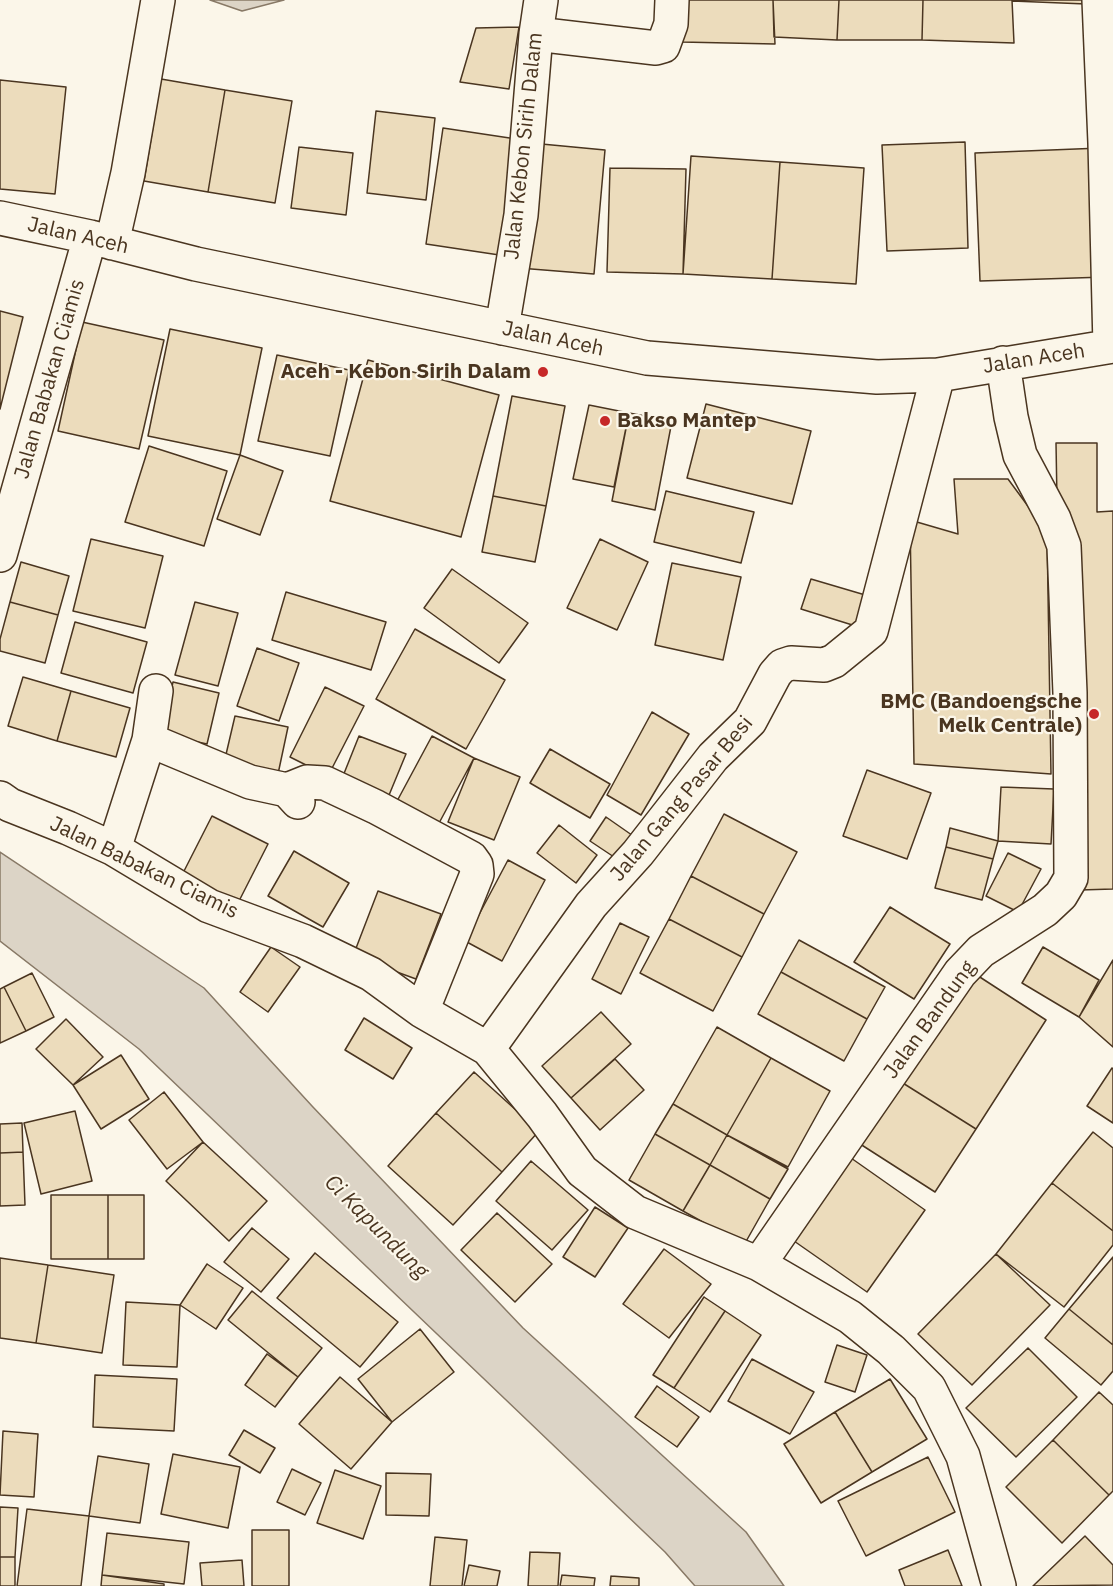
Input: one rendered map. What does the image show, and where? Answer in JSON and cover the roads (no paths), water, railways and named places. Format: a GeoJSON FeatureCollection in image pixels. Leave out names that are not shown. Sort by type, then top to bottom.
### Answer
{"type":"FeatureCollection","features":[{"type":"Feature","properties":{"kind":"street","name":"Jalan Kebon Sirih Dalam"},"geometry":{"type":"LineString","coordinates":[[502,328],[521,215],[536,34],[541,0]]}},
{"type":"Feature","properties":{"kind":"street"},"geometry":{"type":"LineString","coordinates":[[536,34],[656,48],[663,46],[671,24],[672,0]]}},
{"type":"Feature","properties":{"kind":"street"},"geometry":{"type":"LineString","coordinates":[[1099,0],[1112,346]]}},
{"type":"Feature","properties":{"kind":"street","name":"Jalan Babakan Ciamis"},"geometry":{"type":"LineString","coordinates":[[0,555],[101,240],[128,173],[158,1]]}},
{"type":"Feature","properties":{"kind":"street","name":"Jalan Aceh"},"geometry":{"type":"LineString","coordinates":[[0,219],[101,240],[196,264],[647,358],[877,377],[938,375],[1112,346]]}},
{"type":"Feature","properties":{"kind":"street","name":"Jalan Bandung"},"geometry":{"type":"LineString","coordinates":[[759,1264],[960,973],[981,951],[1045,910],[1061,895],[1071,878],[1070,693],[1064,546],[1054,519],[1020,455],[1011,417],[1003,363]]}},
{"type":"Feature","properties":{"kind":"street","name":"Jalan Gang Pasar Besi"},"geometry":{"type":"LineString","coordinates":[[488,1049],[591,905],[638,853],[713,757],[750,722],[775,674],[782,666],[792,663],[824,665],[834,661],[871,631],[938,375]]}},
{"type":"Feature","properties":{"kind":"street"},"geometry":{"type":"LineString","coordinates":[[114,849],[149,740],[156,691]]}},
{"type":"Feature","properties":{"kind":"street"},"geometry":{"type":"LineString","coordinates":[[149,740],[250,782],[292,796],[307,782],[325,783],[376,807],[471,858],[477,865],[477,874],[422,1011]]}},
{"type":"Feature","properties":{"kind":"street","name":"Jalan Babakan Ciamis"},"geometry":{"type":"LineString","coordinates":[[0,798],[10,805],[114,849],[209,906],[303,941],[371,974],[422,1011],[488,1049],[542,1115],[582,1171],[635,1212],[759,1264],[850,1317],[891,1350],[929,1388],[963,1456],[999,1586]]}},
{"type":"Feature","properties":{"kind":"water"},"geometry":{"type":"Polygon","coordinates":[[[210,0],[284,0],[242,11],[210,0]]]}},
{"type":"Feature","properties":{"kind":"water","name":"Ci Kapundung"},"geometry":{"type":"Polygon","coordinates":[[[0,852],[204,988],[312,1106],[523,1328],[746,1532],[784,1586],[695,1586],[665,1552],[139,1049],[0,941],[0,852]]]}},
{"type":"Feature","properties":{"kind":"place","name":"Aceh - Kebon Sirih Dalam"},"geometry":{"type":"Point","coordinates":[543,372]}},
{"type":"Feature","properties":{"kind":"place","name":"Bakso Mantep"},"geometry":{"type":"Point","coordinates":[605,421]}},
{"type":"Feature","properties":{"kind":"place","name":"BMC (Bandoengsche Melk Centrale)"},"geometry":{"type":"Point","coordinates":[1094,714]}}]}
